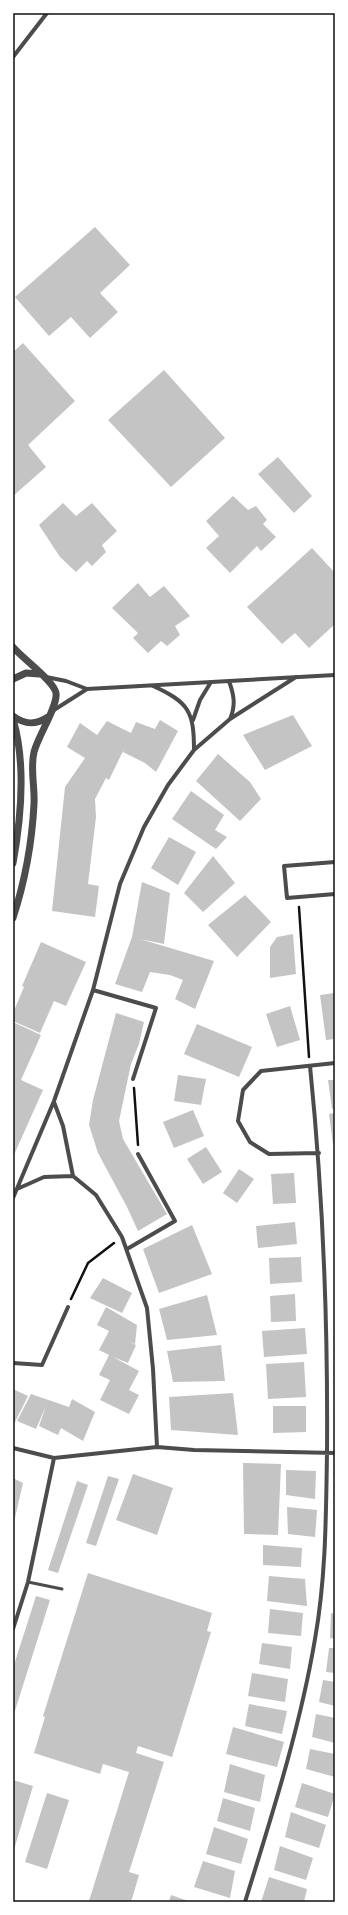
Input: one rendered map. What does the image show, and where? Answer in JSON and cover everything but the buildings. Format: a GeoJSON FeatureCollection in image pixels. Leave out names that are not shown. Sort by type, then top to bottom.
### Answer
{"type":"FeatureCollection","features":[{"type":"Feature","properties":{"kind":"street"},"geometry":{"type":"LineString","coordinates":[[13,57],[47,13]]}},
{"type":"Feature","properties":{"kind":"street"},"geometry":{"type":"LineString","coordinates":[[13,647],[52,684],[56,692],[56,702],[48,717],[34,753],[34,803],[31,836],[27,866],[13,918]]}},
{"type":"Feature","properties":{"kind":"street"},"geometry":{"type":"LineString","coordinates":[[13,679],[26,672],[66,681],[87,689],[335,675]]}},
{"type":"Feature","properties":{"kind":"street"},"geometry":{"type":"LineString","coordinates":[[13,1198],[54,1101],[93,990],[120,884],[144,827],[164,791],[194,750],[230,719],[296,677]]}},
{"type":"Feature","properties":{"kind":"street"},"geometry":{"type":"LineString","coordinates":[[229,681],[235,697],[235,709],[230,719]]}},
{"type":"Feature","properties":{"kind":"street"},"geometry":{"type":"LineString","coordinates":[[194,750],[193,720],[200,700],[211,682]]}},
{"type":"Feature","properties":{"kind":"street"},"geometry":{"type":"LineString","coordinates":[[152,686],[170,694],[179,701],[193,720]]}},
{"type":"Feature","properties":{"kind":"street"},"geometry":{"type":"LineString","coordinates":[[53,710],[87,689]]}},
{"type":"Feature","properties":{"kind":"street"},"geometry":{"type":"LineString","coordinates":[[13,716],[26,723],[42,721],[48,717]]}},
{"type":"Feature","properties":{"kind":"street"},"geometry":{"type":"LineString","coordinates":[[13,719],[18,740],[20,771],[20,820],[13,864]]}},
{"type":"Feature","properties":{"kind":"street"},"geometry":{"type":"LineString","coordinates":[[335,862],[284,866],[287,898],[335,894]]}},
{"type":"Feature","properties":{"kind":"street"},"geometry":{"type":"LineString","coordinates":[[93,990],[156,1008],[133,1079]]}},
{"type":"Feature","properties":{"kind":"street"},"geometry":{"type":"LineString","coordinates":[[319,1154],[269,1154],[250,1142],[238,1121],[243,1090],[261,1071],[335,1063]]}},
{"type":"Feature","properties":{"kind":"street"},"geometry":{"type":"LineString","coordinates":[[245,1902],[274,1809],[294,1735],[315,1639],[324,1569],[326,1452],[328,1430],[319,1154],[310,1066]]}},
{"type":"Feature","properties":{"kind":"street"},"geometry":{"type":"LineString","coordinates":[[54,1101],[63,1126],[73,1176],[96,1195],[122,1237],[147,1308],[158,1447]]}},
{"type":"Feature","properties":{"kind":"street"},"geometry":{"type":"LineString","coordinates":[[126,1249],[175,1221],[138,1154]]}},
{"type":"Feature","properties":{"kind":"street"},"geometry":{"type":"LineString","coordinates":[[17,1190],[44,1177],[73,1176]]}},
{"type":"Feature","properties":{"kind":"street"},"geometry":{"type":"LineString","coordinates":[[13,1363],[42,1365],[68,1307]]}},
{"type":"Feature","properties":{"kind":"street"},"geometry":{"type":"LineString","coordinates":[[13,1448],[54,1458],[158,1447],[194,1450],[335,1453]]}},
{"type":"Feature","properties":{"kind":"street"},"geometry":{"type":"LineString","coordinates":[[13,1629],[28,1582],[54,1458]]}},
{"type":"Feature","properties":{"kind":"lane"},"geometry":{"type":"LineString","coordinates":[[28,1582],[62,1589]]}},
{"type":"Feature","properties":{"kind":"path"},"geometry":{"type":"LineString","coordinates":[[298,898],[310,1066]]}},
{"type":"Feature","properties":{"kind":"path"},"geometry":{"type":"LineString","coordinates":[[133,1079],[138,1154]]}},
{"type":"Feature","properties":{"kind":"path"},"geometry":{"type":"LineString","coordinates":[[68,1307],[88,1263],[122,1237]]}}]}
